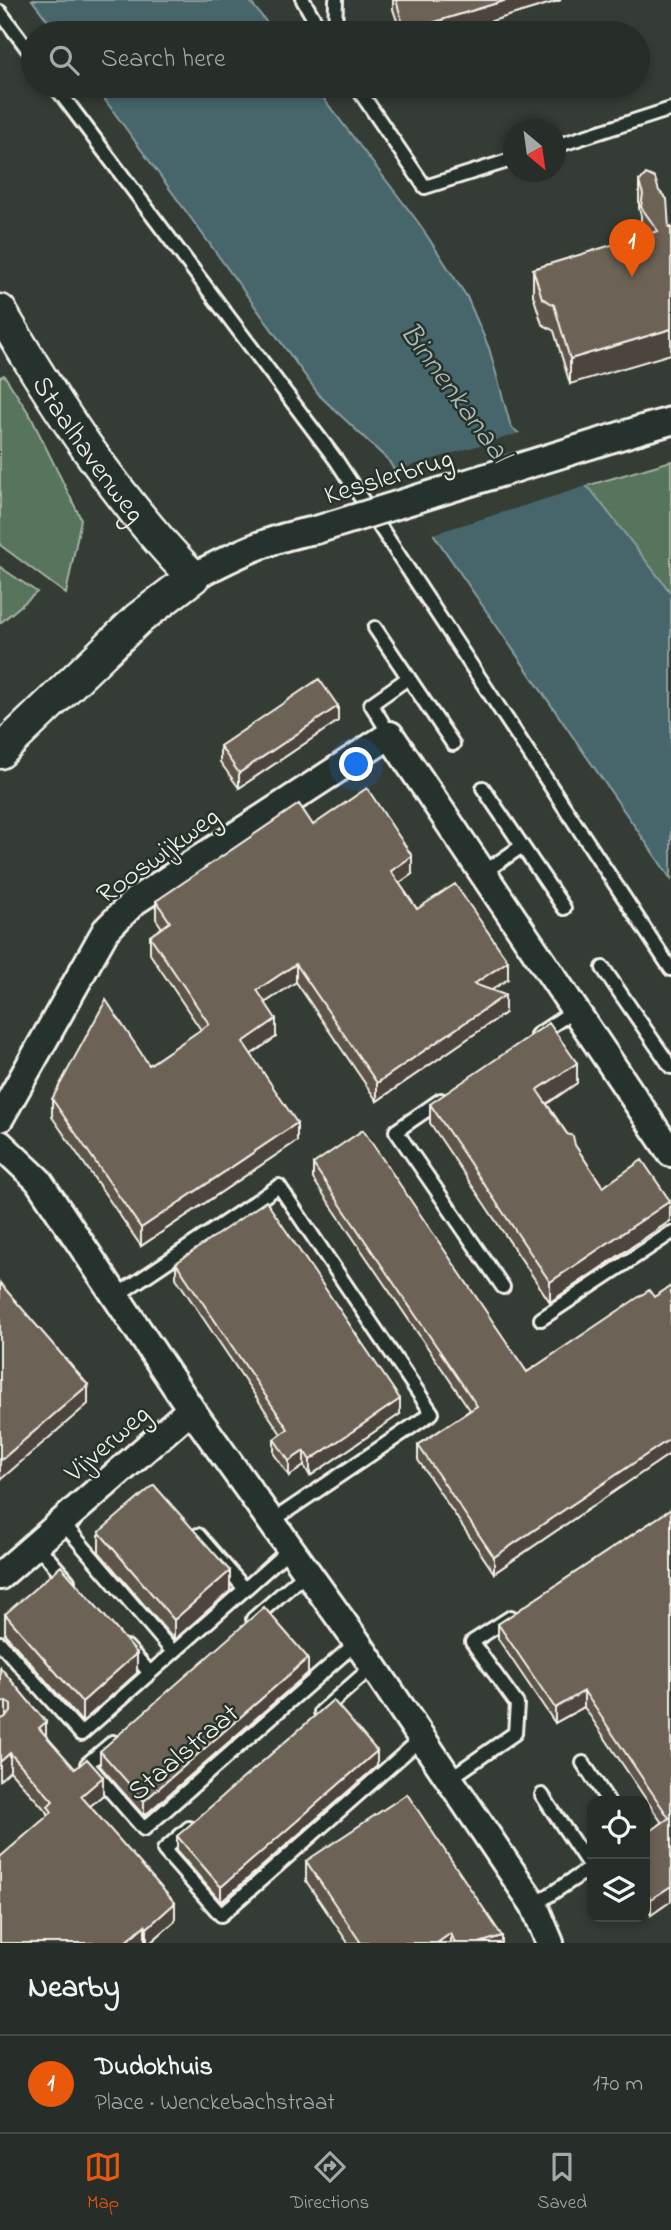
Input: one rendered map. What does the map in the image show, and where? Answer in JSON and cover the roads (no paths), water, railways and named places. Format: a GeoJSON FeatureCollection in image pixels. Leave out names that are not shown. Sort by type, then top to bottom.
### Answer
{"type":"FeatureCollection","features":[{"type":"Feature","properties":{"kind":"street","name":"Staalhavenweg"},"geometry":{"type":"LineString","coordinates":[[0,311],[45,387],[158,541],[193,577]]}},
{"type":"Feature","properties":{"kind":"street","name":"Kesslerbrug"},"geometry":{"type":"LineString","coordinates":[[193,577],[287,535],[316,530],[671,421]]}},
{"type":"Feature","properties":{"kind":"street"},"geometry":{"type":"LineString","coordinates":[[0,752],[138,619],[193,577]]}},
{"type":"Feature","properties":{"kind":"street"},"geometry":{"type":"LineString","coordinates":[[390,735],[671,1153]]}},
{"type":"Feature","properties":{"kind":"street","name":"Rooswijkweg"},"geometry":{"type":"LineString","coordinates":[[0,1118],[106,930],[135,901],[390,735]]}},
{"type":"Feature","properties":{"kind":"street"},"geometry":{"type":"LineString","coordinates":[[0,1144],[38,1180],[191,1409],[373,1665],[534,1905],[550,1943]]}},
{"type":"Feature","properties":{"kind":"street","name":"Vijverweg"},"geometry":{"type":"LineString","coordinates":[[0,1576],[191,1409]]}},
{"type":"Feature","properties":{"kind":"lane"},"geometry":{"type":"LineString","coordinates":[[303,0],[316,21]]}},
{"type":"Feature","properties":{"kind":"lane"},"geometry":{"type":"LineString","coordinates":[[335,0],[335,21]]}},
{"type":"Feature","properties":{"kind":"lane"},"geometry":{"type":"LineString","coordinates":[[0,12],[21,40]]}},
{"type":"Feature","properties":{"kind":"lane"},"geometry":{"type":"LineString","coordinates":[[64,98],[336,460],[671,969]]}},
{"type":"Feature","properties":{"kind":"lane"},"geometry":{"type":"LineString","coordinates":[[364,98],[425,187],[503,162]]}},
{"type":"Feature","properties":{"kind":"lane"},"geometry":{"type":"LineString","coordinates":[[566,142],[671,109]]}},
{"type":"Feature","properties":{"kind":"lane"},"geometry":{"type":"LineString","coordinates":[[375,628],[453,744]]}},
{"type":"Feature","properties":{"kind":"lane"},"geometry":{"type":"LineString","coordinates":[[390,735],[371,704],[408,678]]}},
{"type":"Feature","properties":{"kind":"lane"},"geometry":{"type":"LineString","coordinates":[[483,788],[564,908]]}},
{"type":"Feature","properties":{"kind":"lane"},"geometry":{"type":"LineString","coordinates":[[483,873],[522,846]]}},
{"type":"Feature","properties":{"kind":"lane"},"geometry":{"type":"LineString","coordinates":[[603,968],[671,1067]]}},
{"type":"Feature","properties":{"kind":"lane"},"geometry":{"type":"LineString","coordinates":[[530,1040],[575,1010]]}},
{"type":"Feature","properties":{"kind":"lane"},"geometry":{"type":"LineString","coordinates":[[452,1093],[397,1130],[503,1287]]}},
{"type":"Feature","properties":{"kind":"lane"},"geometry":{"type":"LineString","coordinates":[[116,1296],[279,1186],[432,1413],[272,1521]]}},
{"type":"Feature","properties":{"kind":"lane"},"geometry":{"type":"LineString","coordinates":[[541,1319],[671,1233]]}},
{"type":"Feature","properties":{"kind":"lane","name":"Vijverweg"},"geometry":{"type":"LineString","coordinates":[[62,1522],[173,1653]]}},
{"type":"Feature","properties":{"kind":"lane"},"geometry":{"type":"LineString","coordinates":[[192,1528],[245,1589]]}},
{"type":"Feature","properties":{"kind":"lane"},"geometry":{"type":"LineString","coordinates":[[36,1544],[80,1594]]}},
{"type":"Feature","properties":{"kind":"lane"},"geometry":{"type":"LineString","coordinates":[[0,1643],[81,1734],[291,1548]]}},
{"type":"Feature","properties":{"kind":"lane"},"geometry":{"type":"LineString","coordinates":[[245,1626],[308,1571]]}},
{"type":"Feature","properties":{"kind":"lane"},"geometry":{"type":"LineString","coordinates":[[449,1779],[516,1733],[517,1704],[472,1642],[527,1605]]}},
{"type":"Feature","properties":{"kind":"lane"},"geometry":{"type":"LineString","coordinates":[[115,1633],[150,1673]]}},
{"type":"Feature","properties":{"kind":"lane","name":"Staalstraat"},"geometry":{"type":"LineString","coordinates":[[119,1737],[87,1764],[144,1829],[357,1642]]}},
{"type":"Feature","properties":{"kind":"lane"},"geometry":{"type":"LineString","coordinates":[[310,1721],[373,1665]]}},
{"type":"Feature","properties":{"kind":"lane"},"geometry":{"type":"LineString","coordinates":[[195,1823],[164,1850],[221,1915],[422,1738]]}},
{"type":"Feature","properties":{"kind":"lane"},"geometry":{"type":"LineString","coordinates":[[583,1763],[605,1796]]}},
{"type":"Feature","properties":{"kind":"lane"},"geometry":{"type":"LineString","coordinates":[[542,1795],[587,1861]]}},
{"type":"Feature","properties":{"kind":"lane"},"geometry":{"type":"LineString","coordinates":[[534,1905],[587,1871]]}},
{"type":"Feature","properties":{"kind":"water"},"geometry":{"type":"Polygon","coordinates":[[[32,0],[249,0],[266,21],[48,21],[32,0]]]}},
{"type":"Feature","properties":{"kind":"water","name":"Binnenkanaal"},"geometry":{"type":"Polygon","coordinates":[[[104,98],[323,98],[418,222],[467,297],[489,348],[511,427],[591,490],[671,593],[671,879],[436,538],[388,460],[320,396],[104,98]]]}},
{"type":"Feature","properties":{"kind":"place","name":"Dudokhuis"},"geometry":{"type":"Point","coordinates":[632,277]}}]}
